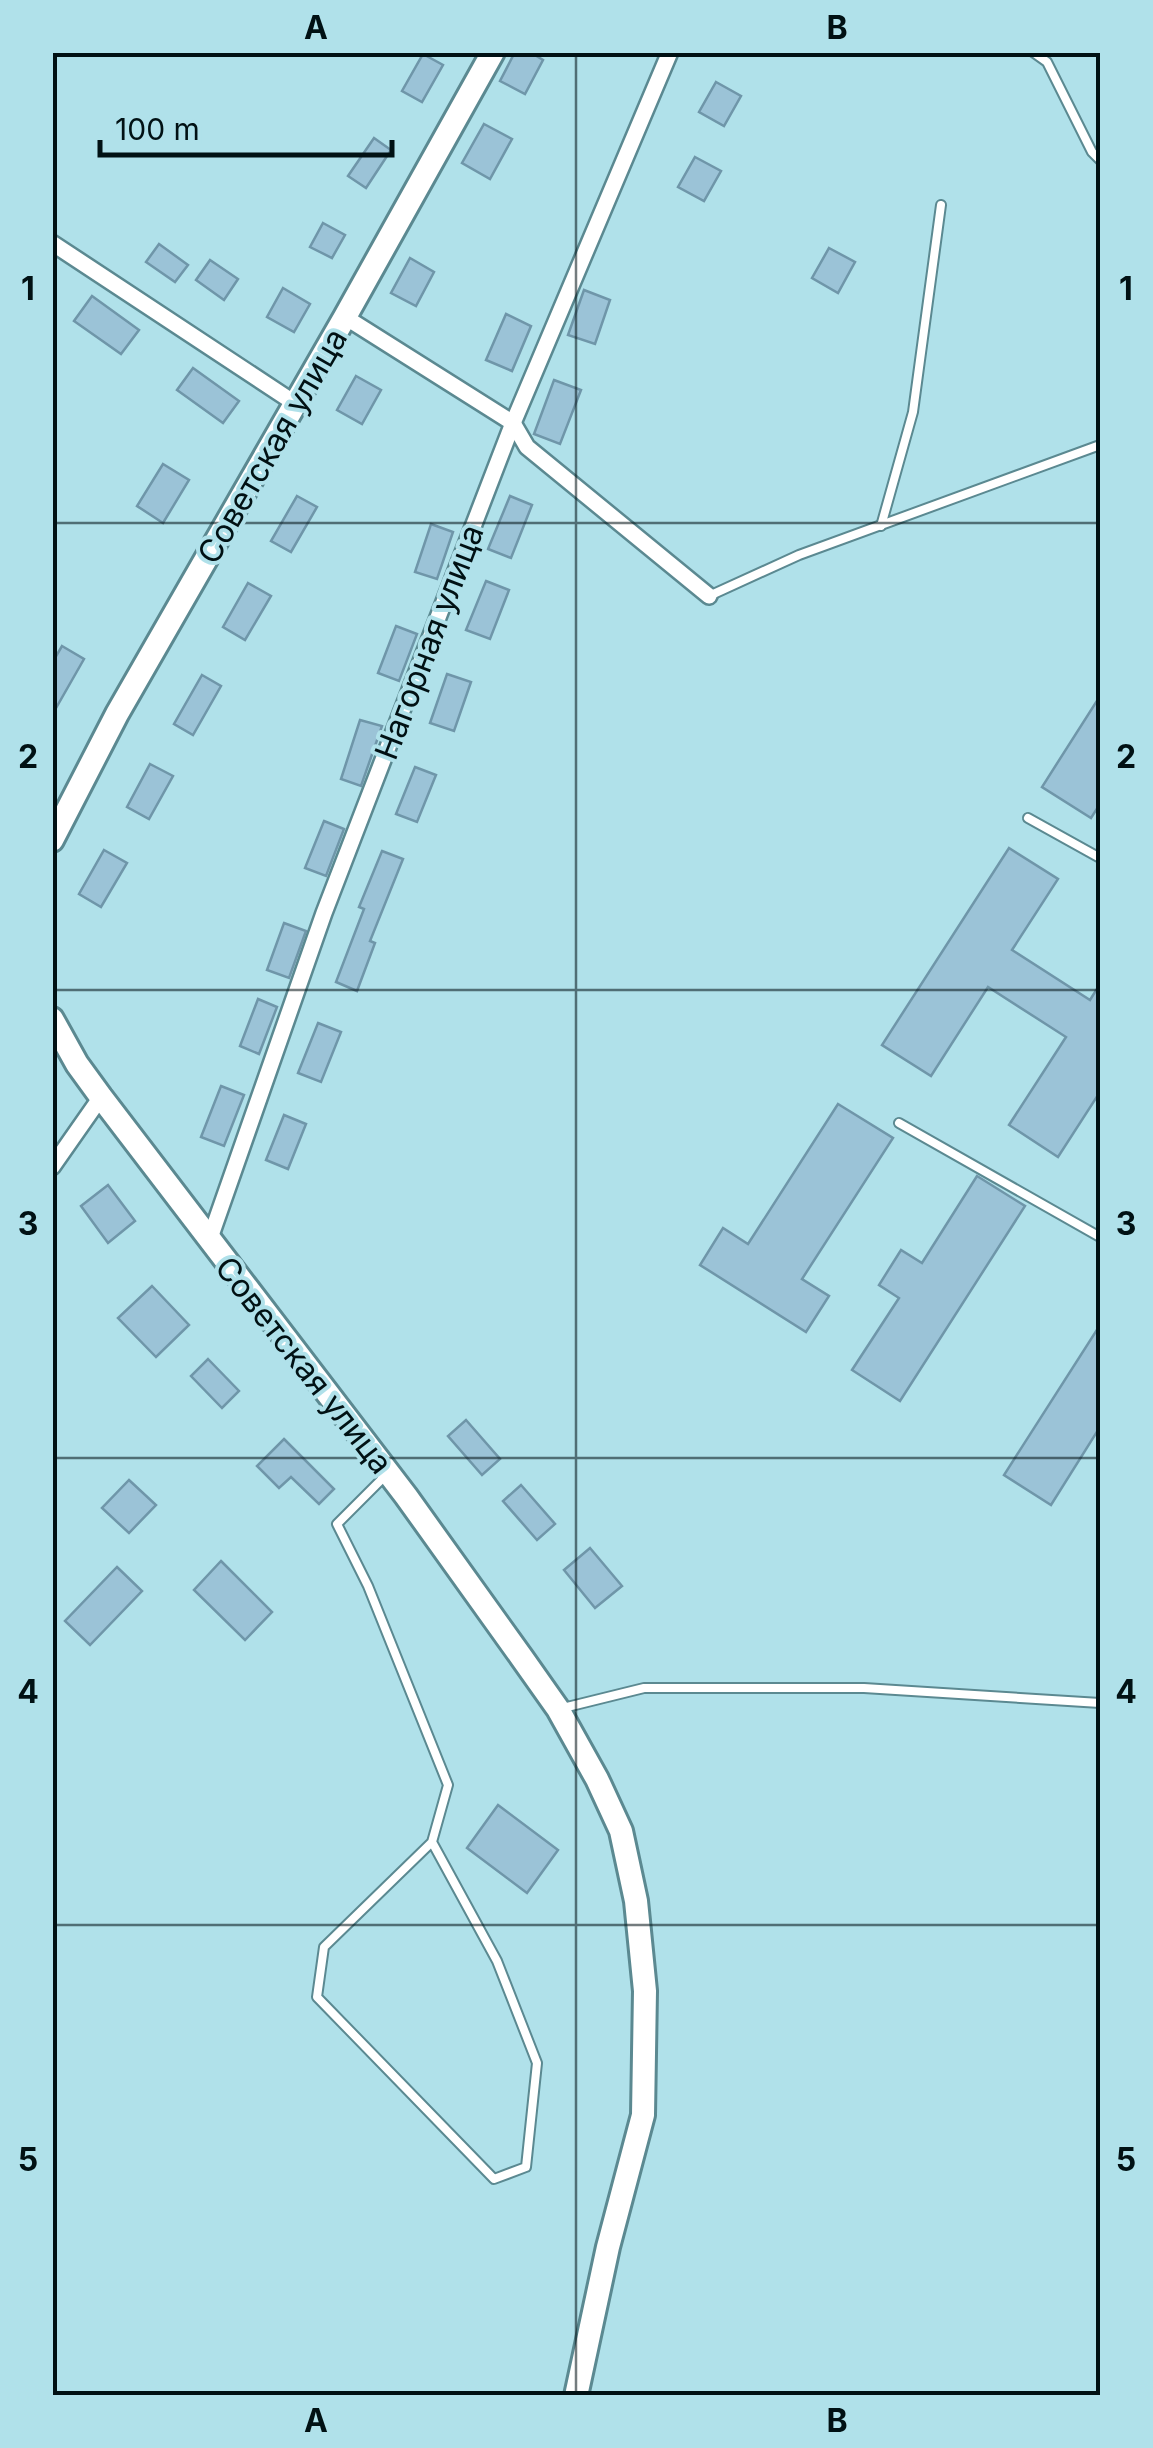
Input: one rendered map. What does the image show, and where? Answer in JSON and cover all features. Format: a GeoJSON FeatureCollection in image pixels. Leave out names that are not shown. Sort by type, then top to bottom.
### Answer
{"type":"FeatureCollection","features":[{"type":"Feature","properties":{"kind":"street","name":"Советская улица"},"geometry":{"type":"LineString","coordinates":[[52,840],[118,714],[493,52]]}},
{"type":"Feature","properties":{"kind":"street","name":"Нагорная улица"},"geometry":{"type":"LineString","coordinates":[[208,1241],[324,913],[513,423],[670,52]]}},
{"type":"Feature","properties":{"kind":"street"},"geometry":{"type":"LineString","coordinates":[[52,243],[296,404]]}},
{"type":"Feature","properties":{"kind":"street"},"geometry":{"type":"LineString","coordinates":[[346,317],[513,423],[528,448],[708,596]]}},
{"type":"Feature","properties":{"kind":"street","name":"Советская улица"},"geometry":{"type":"LineString","coordinates":[[52,1019],[101,1097],[388,1472],[558,1709],[597,1779],[620,1831],[636,1901],[645,1991],[644,2115],[608,2246],[576,2396]]}},
{"type":"Feature","properties":{"kind":"street"},"geometry":{"type":"LineString","coordinates":[[52,1166],[101,1097]]}},
{"type":"Feature","properties":{"kind":"lane"},"geometry":{"type":"LineString","coordinates":[[1033,52],[1047,62],[1092,152],[1100,160]]}},
{"type":"Feature","properties":{"kind":"lane"},"geometry":{"type":"LineString","coordinates":[[880,526],[913,412],[941,205]]}},
{"type":"Feature","properties":{"kind":"lane"},"geometry":{"type":"LineString","coordinates":[[708,596],[799,555],[1100,446]]}},
{"type":"Feature","properties":{"kind":"lane"},"geometry":{"type":"LineString","coordinates":[[1028,818],[1100,858]]}},
{"type":"Feature","properties":{"kind":"lane"},"geometry":{"type":"LineString","coordinates":[[899,1122],[1100,1237]]}},
{"type":"Feature","properties":{"kind":"lane"},"geometry":{"type":"LineString","coordinates":[[388,1472],[337,1524],[368,1586],[448,1785],[432,1842],[324,1947],[317,1997],[494,2179],[526,2166],[538,2063],[497,1961],[432,1842]]}},
{"type":"Feature","properties":{"kind":"lane"},"geometry":{"type":"LineString","coordinates":[[558,1709],[644,1688],[864,1688],[1100,1703]]}},
{"type":"Feature","properties":{"kind":"building"},"geometry":{"type":"Polygon","coordinates":[[[515,52],[530,52],[543,60],[525,94],[500,81],[515,52]]]}},
{"type":"Feature","properties":{"kind":"building"},"geometry":{"type":"Polygon","coordinates":[[[423,54],[443,65],[422,102],[402,91],[423,54]]]}},
{"type":"Feature","properties":{"kind":"building"},"geometry":{"type":"Polygon","coordinates":[[[716,82],[741,96],[724,126],[699,112],[716,82]]]}},
{"type":"Feature","properties":{"kind":"building"},"geometry":{"type":"Polygon","coordinates":[[[484,124],[512,139],[490,179],[462,163],[484,124]]]}},
{"type":"Feature","properties":{"kind":"building"},"geometry":{"type":"Polygon","coordinates":[[[374,138],[391,150],[366,188],[348,176],[374,138]]]}},
{"type":"Feature","properties":{"kind":"building"},"geometry":{"type":"Polygon","coordinates":[[[695,157],[721,171],[704,201],[678,187],[695,157]]]}},
{"type":"Feature","properties":{"kind":"building"},"geometry":{"type":"Polygon","coordinates":[[[323,223],[345,235],[332,258],[310,247],[323,223]]]}},
{"type":"Feature","properties":{"kind":"building"},"geometry":{"type":"Polygon","coordinates":[[[159,244],[188,265],[175,282],[146,262],[159,244]]]}},
{"type":"Feature","properties":{"kind":"building"},"geometry":{"type":"Polygon","coordinates":[[[829,248],[855,262],[838,293],[812,278],[829,248]]]}},
{"type":"Feature","properties":{"kind":"building"},"geometry":{"type":"Polygon","coordinates":[[[410,258],[434,272],[416,306],[391,293],[410,258]]]}},
{"type":"Feature","properties":{"kind":"building"},"geometry":{"type":"Polygon","coordinates":[[[210,260],[238,279],[224,300],[196,280],[210,260]]]}},
{"type":"Feature","properties":{"kind":"building"},"geometry":{"type":"Polygon","coordinates":[[[283,288],[310,304],[294,332],[267,317],[283,288]]]}},
{"type":"Feature","properties":{"kind":"building"},"geometry":{"type":"Polygon","coordinates":[[[584,290],[610,300],[595,344],[568,335],[584,290]]]}},
{"type":"Feature","properties":{"kind":"building"},"geometry":{"type":"Polygon","coordinates":[[[92,296],[139,330],[121,354],[74,321],[92,296]]]}},
{"type":"Feature","properties":{"kind":"building"},"geometry":{"type":"Polygon","coordinates":[[[506,314],[531,326],[512,371],[486,360],[506,314]]]}},
{"type":"Feature","properties":{"kind":"building"},"geometry":{"type":"Polygon","coordinates":[[[193,368],[239,401],[223,423],[177,390],[193,368]]]}},
{"type":"Feature","properties":{"kind":"building"},"geometry":{"type":"Polygon","coordinates":[[[356,376],[381,390],[362,424],[337,410],[356,376]]]}},
{"type":"Feature","properties":{"kind":"building"},"geometry":{"type":"Polygon","coordinates":[[[554,380],[581,390],[560,444],[534,434],[554,380]]]}},
{"type":"Feature","properties":{"kind":"building"},"geometry":{"type":"Polygon","coordinates":[[[163,464],[189,480],[163,523],[137,506],[163,464]]]}},
{"type":"Feature","properties":{"kind":"building"},"geometry":{"type":"Polygon","coordinates":[[[297,496],[317,507],[291,552],[271,541],[297,496]]]}},
{"type":"Feature","properties":{"kind":"building"},"geometry":{"type":"Polygon","coordinates":[[[510,496],[532,505],[511,558],[488,549],[510,496]]]}},
{"type":"Feature","properties":{"kind":"building"},"geometry":{"type":"Polygon","coordinates":[[[431,524],[453,532],[437,579],[415,572],[431,524]]]}},
{"type":"Feature","properties":{"kind":"building"},"geometry":{"type":"Polygon","coordinates":[[[486,581],[509,590],[490,639],[466,630],[486,581]]]}},
{"type":"Feature","properties":{"kind":"building"},"geometry":{"type":"Polygon","coordinates":[[[248,583],[271,596],[245,640],[223,627],[248,583]]]}},
{"type":"Feature","properties":{"kind":"building"},"geometry":{"type":"Polygon","coordinates":[[[396,626],[417,634],[399,681],[378,673],[396,626]]]}},
{"type":"Feature","properties":{"kind":"building"},"geometry":{"type":"Polygon","coordinates":[[[62,646],[84,659],[52,715],[52,663],[62,646]]]}},
{"type":"Feature","properties":{"kind":"building"},"geometry":{"type":"Polygon","coordinates":[[[447,674],[471,682],[454,731],[430,723],[447,674]]]}},
{"type":"Feature","properties":{"kind":"building"},"geometry":{"type":"Polygon","coordinates":[[[202,675],[221,686],[193,735],[174,724],[202,675]]]}},
{"type":"Feature","properties":{"kind":"building"},"geometry":{"type":"Polygon","coordinates":[[[1100,696],[1100,804],[1091,818],[1042,787],[1100,696]]]}},
{"type":"Feature","properties":{"kind":"building"},"geometry":{"type":"Polygon","coordinates":[[[360,720],[382,726],[361,786],[341,779],[360,720]]]}},
{"type":"Feature","properties":{"kind":"building"},"geometry":{"type":"Polygon","coordinates":[[[150,764],[173,776],[149,819],[127,807],[150,764]]]}},
{"type":"Feature","properties":{"kind":"building"},"geometry":{"type":"Polygon","coordinates":[[[415,767],[436,775],[417,822],[396,814],[415,767]]]}},
{"type":"Feature","properties":{"kind":"building"},"geometry":{"type":"Polygon","coordinates":[[[324,821],[344,829],[326,876],[305,868],[324,821]]]}},
{"type":"Feature","properties":{"kind":"building"},"geometry":{"type":"Polygon","coordinates":[[[1009,848],[1058,879],[1012,950],[1090,1000],[1100,984],[1100,1092],[1058,1157],[1009,1125],[1066,1037],[988,987],[931,1076],[882,1045],[1009,848]]]}},
{"type":"Feature","properties":{"kind":"building"},"geometry":{"type":"Polygon","coordinates":[[[104,850],[127,863],[101,907],[79,894],[104,850]]]}},
{"type":"Feature","properties":{"kind":"building"},"geometry":{"type":"Polygon","coordinates":[[[382,851],[403,859],[370,941],[375,943],[357,991],[336,982],[364,909],[359,907],[382,851]]]}},
{"type":"Feature","properties":{"kind":"building"},"geometry":{"type":"Polygon","coordinates":[[[284,923],[306,931],[289,978],[267,970],[284,923]]]}},
{"type":"Feature","properties":{"kind":"building"},"geometry":{"type":"Polygon","coordinates":[[[258,999],[277,1007],[259,1054],[240,1046],[258,999]]]}},
{"type":"Feature","properties":{"kind":"building"},"geometry":{"type":"Polygon","coordinates":[[[318,1023],[341,1032],[321,1082],[298,1073],[318,1023]]]}},
{"type":"Feature","properties":{"kind":"building"},"geometry":{"type":"Polygon","coordinates":[[[221,1086],[244,1095],[224,1146],[201,1137],[221,1086]]]}},
{"type":"Feature","properties":{"kind":"building"},"geometry":{"type":"Polygon","coordinates":[[[838,1104],[893,1138],[802,1279],[829,1296],[806,1332],[700,1265],[723,1228],[748,1244],[838,1104]]]}},
{"type":"Feature","properties":{"kind":"building"},"geometry":{"type":"Polygon","coordinates":[[[284,1115],[306,1124],[288,1169],[266,1160],[284,1115]]]}},
{"type":"Feature","properties":{"kind":"building"},"geometry":{"type":"Polygon","coordinates":[[[977,1176],[1025,1206],[900,1401],[852,1370],[899,1298],[879,1285],[901,1250],[922,1263],[977,1176]]]}},
{"type":"Feature","properties":{"kind":"building"},"geometry":{"type":"Polygon","coordinates":[[[108,1185],[135,1221],[108,1243],[81,1206],[108,1185]]]}},
{"type":"Feature","properties":{"kind":"building"},"geometry":{"type":"Polygon","coordinates":[[[152,1286],[189,1325],[156,1357],[118,1318],[152,1286]]]}},
{"type":"Feature","properties":{"kind":"building"},"geometry":{"type":"Polygon","coordinates":[[[1100,1325],[1100,1427],[1051,1505],[1004,1475],[1100,1325]]]}},
{"type":"Feature","properties":{"kind":"building"},"geometry":{"type":"Polygon","coordinates":[[[208,1359],[239,1391],[222,1408],[191,1376],[208,1359]]]}},
{"type":"Feature","properties":{"kind":"building"},"geometry":{"type":"Polygon","coordinates":[[[466,1420],[500,1459],[482,1475],[448,1436],[466,1420]]]}},
{"type":"Feature","properties":{"kind":"building"},"geometry":{"type":"Polygon","coordinates":[[[284,1439],[334,1489],[319,1504],[291,1477],[279,1488],[257,1466],[284,1439]]]}},
{"type":"Feature","properties":{"kind":"building"},"geometry":{"type":"Polygon","coordinates":[[[129,1480],[156,1505],[129,1533],[102,1508],[129,1480]]]}},
{"type":"Feature","properties":{"kind":"building"},"geometry":{"type":"Polygon","coordinates":[[[521,1485],[555,1524],[537,1540],[503,1501],[521,1485]]]}},
{"type":"Feature","properties":{"kind":"building"},"geometry":{"type":"Polygon","coordinates":[[[590,1548],[622,1586],[595,1608],[564,1570],[590,1548]]]}},
{"type":"Feature","properties":{"kind":"building"},"geometry":{"type":"Polygon","coordinates":[[[221,1561],[272,1612],[245,1640],[194,1590],[221,1561]]]}},
{"type":"Feature","properties":{"kind":"building"},"geometry":{"type":"Polygon","coordinates":[[[117,1567],[142,1591],[90,1645],[65,1621],[117,1567]]]}},
{"type":"Feature","properties":{"kind":"building"},"geometry":{"type":"Polygon","coordinates":[[[498,1805],[558,1850],[527,1893],[467,1848],[498,1805]]]}}]}
